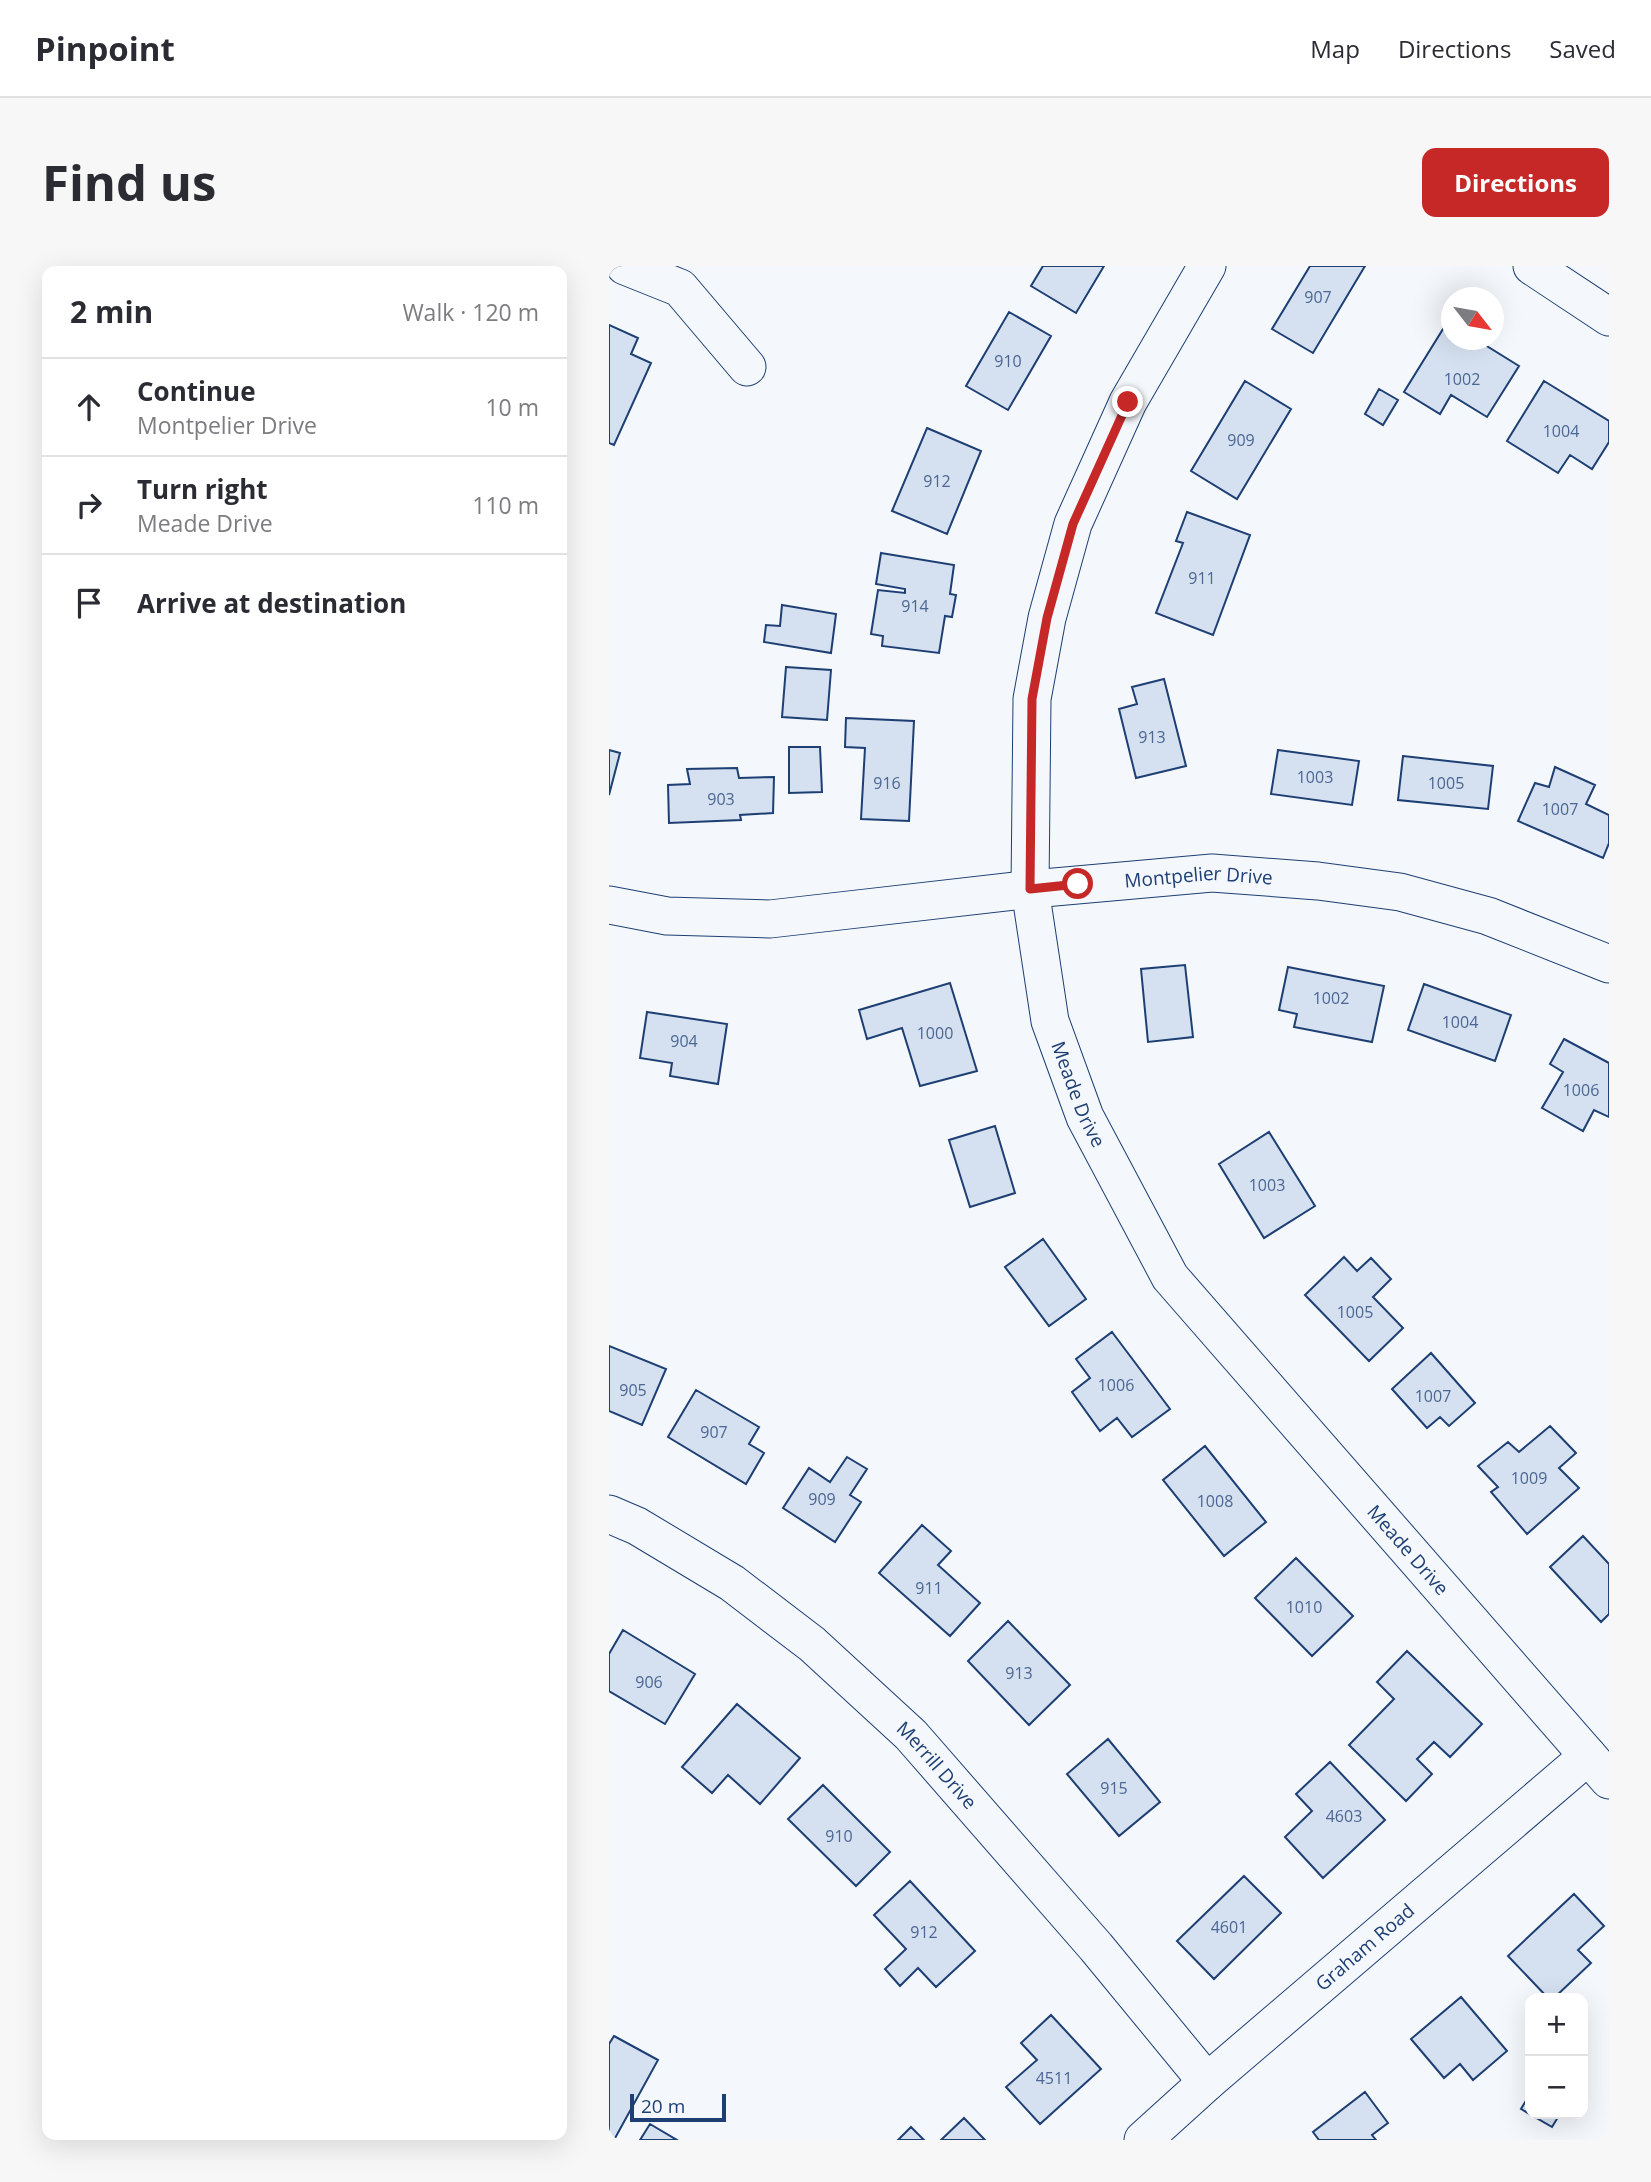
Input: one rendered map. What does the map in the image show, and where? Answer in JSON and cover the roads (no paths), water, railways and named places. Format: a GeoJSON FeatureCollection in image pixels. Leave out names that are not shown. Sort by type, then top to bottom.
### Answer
{"type":"FeatureCollection","features":[{"type":"Feature","properties":{"kind":"street"},"geometry":{"type":"LineString","coordinates":[[625,266],[680,288],[747,366]]}},
{"type":"Feature","properties":{"kind":"street","name":"Meade Drive"},"geometry":{"type":"LineString","coordinates":[[1207,266],[1128,402],[1070,537],[1047,618],[1032,699],[1030,889],[1051,1021],[1085,1117],[1170,1277],[1598,1768]]}},
{"type":"Feature","properties":{"kind":"street"},"geometry":{"type":"LineString","coordinates":[[1532,266],[1609,317]]}},
{"type":"Feature","properties":{"kind":"street","name":"Montpelier Drive"},"geometry":{"type":"LineString","coordinates":[[609,905],[667,916],[770,919],[1030,889],[1212,873],[1332,883],[1400,892],[1488,916],[1609,964]]}},
{"type":"Feature","properties":{"kind":"street","name":"Merrill Drive"},"geometry":{"type":"LineString","coordinates":[[609,1514],[637,1526],[732,1583],[812,1644],[911,1735],[1096,1947],[1207,2082]]}},
{"type":"Feature","properties":{"kind":"street","name":"Graham Road"},"geometry":{"type":"LineString","coordinates":[[1143,2140],[1207,2082],[1598,1768]]}}]}
